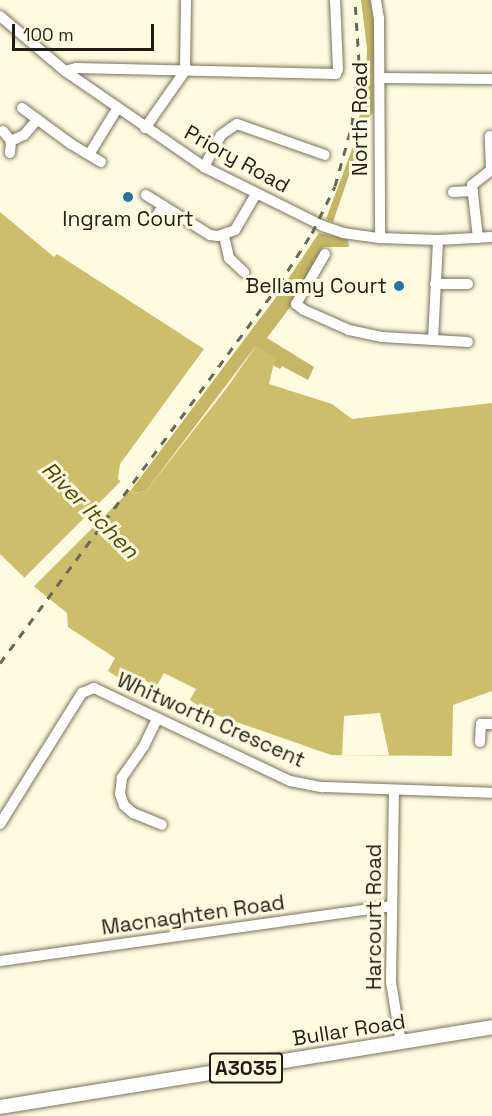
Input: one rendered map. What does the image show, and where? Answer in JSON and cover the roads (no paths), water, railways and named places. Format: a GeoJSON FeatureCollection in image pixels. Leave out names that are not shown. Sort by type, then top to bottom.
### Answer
{"type":"FeatureCollection","features":[{"type":"Feature","properties":{"kind":"main road","name":"Bullar Road"},"geometry":{"type":"LineString","coordinates":[[0,1107],[492,1027]]}},
{"type":"Feature","properties":{"kind":"street"},"geometry":{"type":"LineString","coordinates":[[145,128],[185,70],[186,0]]}},
{"type":"Feature","properties":{"kind":"street"},"geometry":{"type":"LineString","coordinates":[[65,71],[76,68],[336,74],[338,69],[335,0]]}},
{"type":"Feature","properties":{"kind":"street","name":"North Road"},"geometry":{"type":"LineString","coordinates":[[376,0],[380,78],[380,238]]}},
{"type":"Feature","properties":{"kind":"street","name":"Priory Road"},"geometry":{"type":"LineString","coordinates":[[0,16],[65,71],[204,167],[334,230],[380,238],[438,240],[492,237]]}},
{"type":"Feature","properties":{"kind":"street"},"geometry":{"type":"LineString","coordinates":[[380,78],[492,79]]}},
{"type":"Feature","properties":{"kind":"street"},"geometry":{"type":"LineString","coordinates":[[22,108],[71,144],[90,153],[101,162]]}},
{"type":"Feature","properties":{"kind":"street"},"geometry":{"type":"LineString","coordinates":[[90,153],[117,109]]}},
{"type":"Feature","properties":{"kind":"street"},"geometry":{"type":"LineString","coordinates":[[11,141],[24,135],[38,119]]}},
{"type":"Feature","properties":{"kind":"street"},"geometry":{"type":"LineString","coordinates":[[204,167],[221,135],[231,126],[243,124],[326,155]]}},
{"type":"Feature","properties":{"kind":"street"},"geometry":{"type":"LineString","coordinates":[[3,131],[11,141],[10,153]]}},
{"type":"Feature","properties":{"kind":"street"},"geometry":{"type":"LineString","coordinates":[[263,147],[268,135]]}},
{"type":"Feature","properties":{"kind":"street"},"geometry":{"type":"LineString","coordinates":[[478,238],[472,185],[491,170],[490,136]]}},
{"type":"Feature","properties":{"kind":"street"},"geometry":{"type":"LineString","coordinates":[[453,192],[472,191]]}},
{"type":"Feature","properties":{"kind":"street"},"geometry":{"type":"LineString","coordinates":[[146,195],[210,235],[224,236],[235,230],[256,194]]}},
{"type":"Feature","properties":{"kind":"street"},"geometry":{"type":"LineString","coordinates":[[156,217],[163,206]]}},
{"type":"Feature","properties":{"kind":"street"},"geometry":{"type":"LineString","coordinates":[[224,236],[229,258],[244,272]]}},
{"type":"Feature","properties":{"kind":"street"},"geometry":{"type":"LineString","coordinates":[[433,340],[438,240]]}},
{"type":"Feature","properties":{"kind":"street"},"geometry":{"type":"LineString","coordinates":[[326,254],[296,304],[322,320],[348,330],[382,337],[468,342]]}},
{"type":"Feature","properties":{"kind":"street"},"geometry":{"type":"LineString","coordinates":[[435,284],[468,284]]}},
{"type":"Feature","properties":{"kind":"street","name":"Whitworth Crescent"},"geometry":{"type":"LineString","coordinates":[[0,824],[82,693],[94,688],[290,781],[322,787],[492,793]]}},
{"type":"Feature","properties":{"kind":"street"},"geometry":{"type":"LineString","coordinates":[[157,719],[144,746],[122,778],[120,794],[124,805],[140,821],[162,825]]}},
{"type":"Feature","properties":{"kind":"street"},"geometry":{"type":"LineString","coordinates":[[480,742],[481,724],[492,724]]}},
{"type":"Feature","properties":{"kind":"street","name":"Harcourt Road"},"geometry":{"type":"LineString","coordinates":[[394,790],[390,906],[391,982],[401,1043]]}},
{"type":"Feature","properties":{"kind":"street","name":"Macnaghten Road"},"geometry":{"type":"LineString","coordinates":[[0,962],[390,906]]}},
{"type":"Feature","properties":{"kind":"water","name":"River Itchen"},"geometry":{"type":"Polygon","coordinates":[[[0,212],[54,257],[57,254],[204,349],[120,464],[118,479],[134,493],[146,491],[226,389],[256,346],[275,359],[269,384],[332,404],[352,419],[492,403],[492,691],[453,705],[452,756],[331,755],[208,712],[190,700],[196,689],[164,673],[156,687],[138,676],[133,687],[108,671],[115,658],[68,627],[67,613],[31,584],[0,554],[0,212]]]}},
{"type":"Feature","properties":{"kind":"railway"},"geometry":{"type":"LineString","coordinates":[[0,663],[279,284],[312,233],[335,186],[352,125],[359,62],[355,0]]}},
{"type":"Feature","properties":{"kind":"place","name":"Ingram Court"},"geometry":{"type":"Point","coordinates":[128,197]}},
{"type":"Feature","properties":{"kind":"place","name":"Bellamy Court"},"geometry":{"type":"Point","coordinates":[399,286]}}]}
